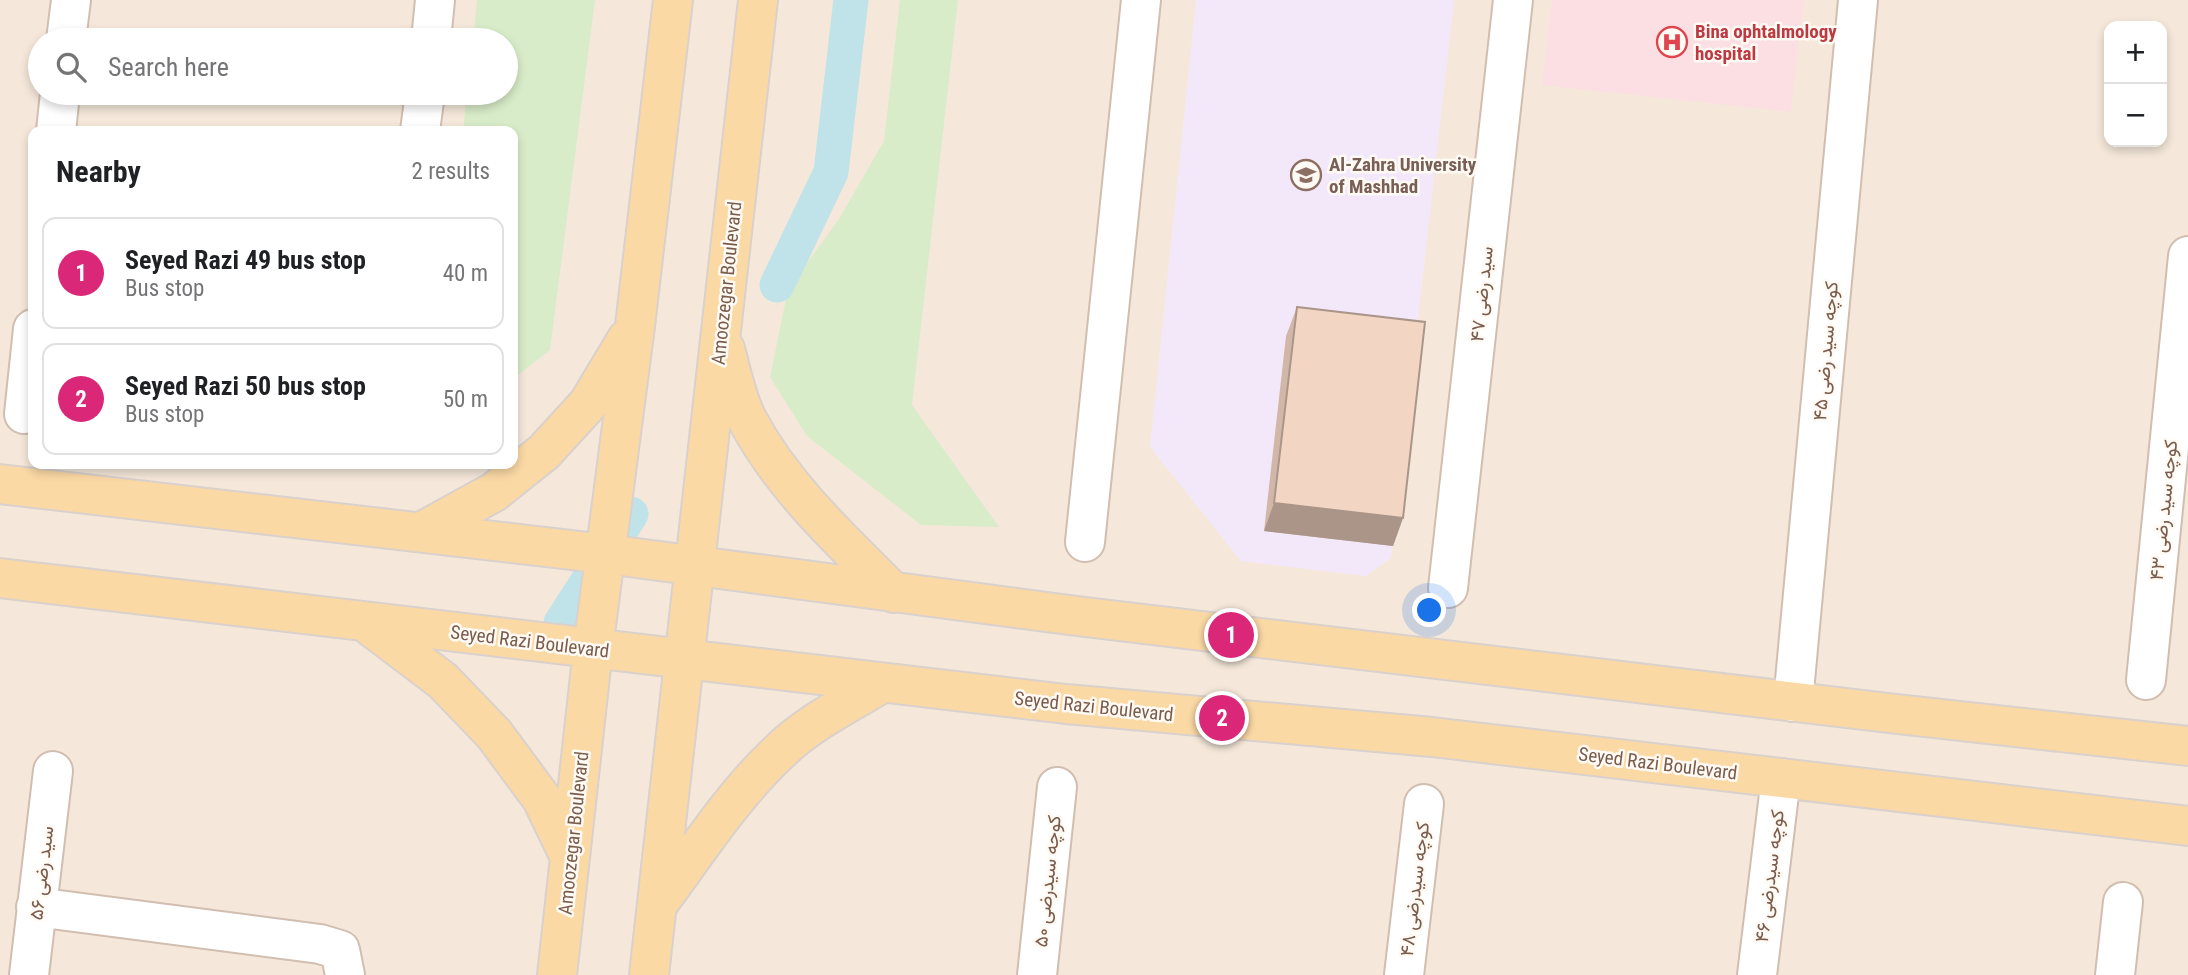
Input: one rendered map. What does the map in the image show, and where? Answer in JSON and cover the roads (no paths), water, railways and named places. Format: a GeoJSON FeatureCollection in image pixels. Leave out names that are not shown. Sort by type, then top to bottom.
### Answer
{"type":"FeatureCollection","features":[{"type":"Feature","properties":{"kind":"main road"},"geometry":{"type":"LineString","coordinates":[[606,554],[673,0]]}},
{"type":"Feature","properties":{"kind":"main road","name":"Amoozegar Boulevard"},"geometry":{"type":"LineString","coordinates":[[684,660],[758,0]]}},
{"type":"Feature","properties":{"kind":"main road"},"geometry":{"type":"LineString","coordinates":[[421,532],[494,492],[544,452],[589,404],[635,326]]}},
{"type":"Feature","properties":{"kind":"main road"},"geometry":{"type":"LineString","coordinates":[[720,334],[746,418],[782,475],[824,524],[894,593]]}},
{"type":"Feature","properties":{"kind":"main road"},"geometry":{"type":"LineString","coordinates":[[0,484],[606,554],[894,593],[1793,702],[2188,746]]}},
{"type":"Feature","properties":{"kind":"main road","name":"Amoozegar Boulevard"},"geometry":{"type":"LineString","coordinates":[[557,975],[606,554]]}},
{"type":"Feature","properties":{"kind":"main road","name":"Seyed Razi Boulevard"},"geometry":{"type":"LineString","coordinates":[[0,579],[1066,704],[1432,737],[2188,825]]}},
{"type":"Feature","properties":{"kind":"main road"},"geometry":{"type":"LineString","coordinates":[[363,621],[443,681],[494,734],[542,799],[570,857]]}},
{"type":"Feature","properties":{"kind":"main road"},"geometry":{"type":"LineString","coordinates":[[649,975],[684,660]]}},
{"type":"Feature","properties":{"kind":"main road"},"geometry":{"type":"LineString","coordinates":[[656,906],[732,805],[779,751],[819,722],[882,683]]}},
{"type":"Feature","properties":{"kind":"street"},"geometry":{"type":"LineString","coordinates":[[68,28],[71,0]]}},
{"type":"Feature","properties":{"kind":"street"},"geometry":{"type":"LineString","coordinates":[[432,28],[435,0]]}},
{"type":"Feature","properties":{"kind":"street"},"geometry":{"type":"LineString","coordinates":[[1085,542],[1141,0]]}},
{"type":"Feature","properties":{"kind":"street","name":"سید رضی ۴۷"},"geometry":{"type":"LineString","coordinates":[[1448,588],[1513,0]]}},
{"type":"Feature","properties":{"kind":"street","name":"کوچه سید رضی ۴۵"},"geometry":{"type":"LineString","coordinates":[[1793,702],[1858,0]]}},
{"type":"Feature","properties":{"kind":"street"},"geometry":{"type":"LineString","coordinates":[[57,126],[59,105]]}},
{"type":"Feature","properties":{"kind":"street"},"geometry":{"type":"LineString","coordinates":[[421,126],[423,105]]}},
{"type":"Feature","properties":{"kind":"street","name":"کوچه سید رضی ۴۳"},"geometry":{"type":"LineString","coordinates":[[2146,680],[2188,256]]}},
{"type":"Feature","properties":{"kind":"street"},"geometry":{"type":"LineString","coordinates":[[23,414],[28,372]]}},
{"type":"Feature","properties":{"kind":"street","name":"سید رضی ۵۶"},"geometry":{"type":"LineString","coordinates":[[29,975],[52,771]]}},
{"type":"Feature","properties":{"kind":"street","name":"کوچه سیدرضی ۴۶"},"geometry":{"type":"LineString","coordinates":[[1757,975],[1781,778]]}},
{"type":"Feature","properties":{"kind":"street","name":"کوچه سیدرضی ۵۰"},"geometry":{"type":"LineString","coordinates":[[1037,975],[1057,787]]}},
{"type":"Feature","properties":{"kind":"street","name":"کوچه سیدرضی ۴۸"},"geometry":{"type":"LineString","coordinates":[[1405,975],[1424,804]]}},
{"type":"Feature","properties":{"kind":"street"},"geometry":{"type":"LineString","coordinates":[[2115,975],[2123,902]]}},
{"type":"Feature","properties":{"kind":"street"},"geometry":{"type":"LineString","coordinates":[[37,907],[320,944],[342,962]]}},
{"type":"Feature","properties":{"kind":"waterway"},"geometry":{"type":"LineString","coordinates":[[777,285],[831,172],[851,0]]}},
{"type":"Feature","properties":{"kind":"waterway"},"geometry":{"type":"LineString","coordinates":[[561,623],[631,514]]}},
{"type":"Feature","properties":{"kind":"place","name":"Bina ophtalmology hospital"},"geometry":{"type":"Point","coordinates":[1672,42]}},
{"type":"Feature","properties":{"kind":"place","name":"Al-Zahra University of Mashhad"},"geometry":{"type":"Point","coordinates":[1306,175]}},
{"type":"Feature","properties":{"kind":"place","name":"Seyed Razi 49 bus stop"},"geometry":{"type":"Point","coordinates":[1231,635]}},
{"type":"Feature","properties":{"kind":"place","name":"Seyed Razi 50 bus stop"},"geometry":{"type":"Point","coordinates":[1222,718]}}]}
